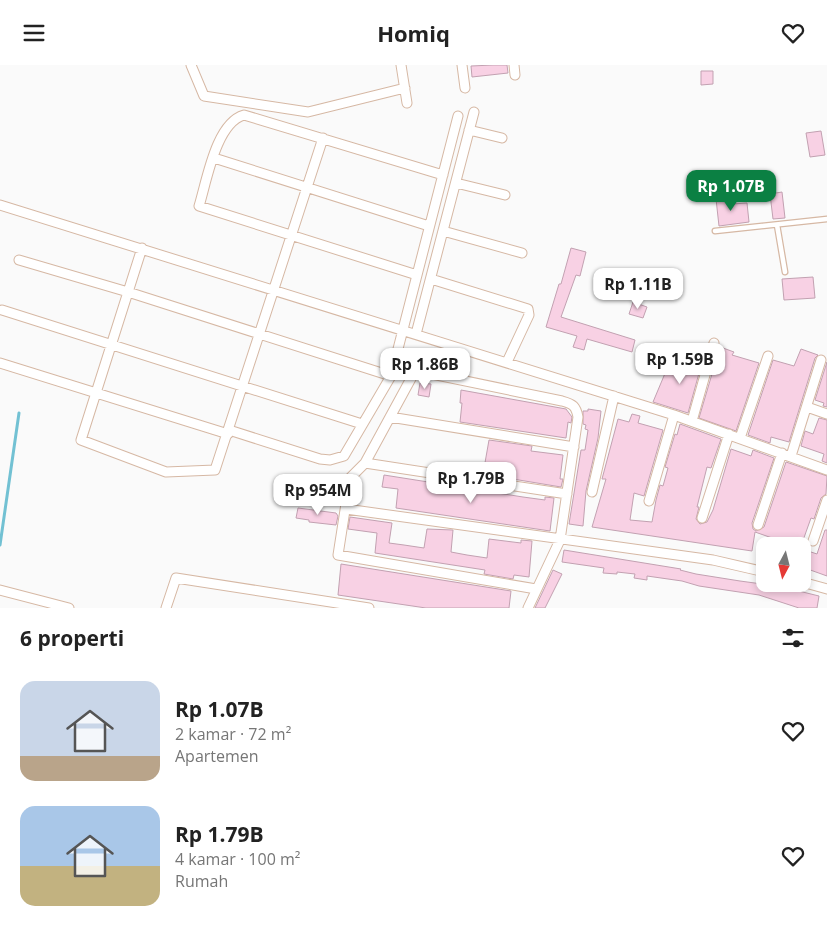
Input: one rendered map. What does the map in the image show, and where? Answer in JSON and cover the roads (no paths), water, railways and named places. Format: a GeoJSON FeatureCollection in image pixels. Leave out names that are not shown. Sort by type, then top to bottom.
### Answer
{"type":"FeatureCollection","features":[{"type":"Feature","properties":{"kind":"street"},"geometry":{"type":"LineString","coordinates":[[191,65],[204,96],[298,112],[317,111],[404,87]]}},
{"type":"Feature","properties":{"kind":"street"},"geometry":{"type":"LineString","coordinates":[[401,65],[407,103]]}},
{"type":"Feature","properties":{"kind":"street"},"geometry":{"type":"LineString","coordinates":[[462,65],[465,88]]}},
{"type":"Feature","properties":{"kind":"street"},"geometry":{"type":"LineString","coordinates":[[514,65],[515,75]]}},
{"type":"Feature","properties":{"kind":"street"},"geometry":{"type":"LineString","coordinates":[[416,334],[474,113]]}},
{"type":"Feature","properties":{"kind":"street"},"geometry":{"type":"LineString","coordinates":[[417,275],[199,206],[222,134],[227,126],[238,117],[244,115],[443,175]]}},
{"type":"Feature","properties":{"kind":"street"},"geometry":{"type":"LineString","coordinates":[[0,363],[228,432],[330,460],[344,456],[390,376],[458,116]]}},
{"type":"Feature","properties":{"kind":"street"},"geometry":{"type":"LineString","coordinates":[[469,130],[502,138]]}},
{"type":"Feature","properties":{"kind":"street"},"geometry":{"type":"LineString","coordinates":[[142,248],[82,439],[166,472],[215,471],[276,290],[323,138]]}},
{"type":"Feature","properties":{"kind":"street"},"geometry":{"type":"LineString","coordinates":[[214,158],[429,226]]}},
{"type":"Feature","properties":{"kind":"street"},"geometry":{"type":"LineString","coordinates":[[456,183],[505,195]]}},
{"type":"Feature","properties":{"kind":"street"},"geometry":{"type":"LineString","coordinates":[[0,205],[674,415],[827,470]]}},
{"type":"Feature","properties":{"kind":"street"},"geometry":{"type":"LineString","coordinates":[[443,231],[522,253]]}},
{"type":"Feature","properties":{"kind":"street"},"geometry":{"type":"LineString","coordinates":[[19,260],[128,292],[260,336],[390,376]]}},
{"type":"Feature","properties":{"kind":"street"},"geometry":{"type":"LineString","coordinates":[[430,279],[528,309],[530,315],[506,362]]}},
{"type":"Feature","properties":{"kind":"street"},"geometry":{"type":"LineString","coordinates":[[2,310],[112,343],[362,424]]}},
{"type":"Feature","properties":{"kind":"street"},"geometry":{"type":"LineString","coordinates":[[692,421],[714,343]]}},
{"type":"Feature","properties":{"kind":"street"},"geometry":{"type":"LineString","coordinates":[[740,438],[768,356]]}},
{"type":"Feature","properties":{"kind":"street"},"geometry":{"type":"LineString","coordinates":[[758,525],[807,407],[822,360]]}},
{"type":"Feature","properties":{"kind":"street"},"geometry":{"type":"LineString","coordinates":[[528,608],[560,540],[578,417],[577,409],[572,404],[422,372],[414,373],[365,463],[350,478],[338,555],[536,589]]}},
{"type":"Feature","properties":{"kind":"street"},"geometry":{"type":"LineString","coordinates":[[592,492],[614,397]]}},
{"type":"Feature","properties":{"kind":"street"},"geometry":{"type":"LineString","coordinates":[[807,407],[827,414]]}},
{"type":"Feature","properties":{"kind":"street"},"geometry":{"type":"LineString","coordinates":[[649,501],[674,415]]}},
{"type":"Feature","properties":{"kind":"street"},"geometry":{"type":"LineString","coordinates":[[390,417],[574,447]]}},
{"type":"Feature","properties":{"kind":"street"},"geometry":{"type":"LineString","coordinates":[[702,518],[729,434]]}},
{"type":"Feature","properties":{"kind":"street"},"geometry":{"type":"LineString","coordinates":[[365,463],[567,494]]}},
{"type":"Feature","properties":{"kind":"street"},"geometry":{"type":"LineString","coordinates":[[813,541],[827,500]]}},
{"type":"Feature","properties":{"kind":"street"},"geometry":{"type":"LineString","coordinates":[[346,509],[713,560],[756,570]]}},
{"type":"Feature","properties":{"kind":"street"},"geometry":{"type":"LineString","coordinates":[[166,608],[176,579],[369,608]]}},
{"type":"Feature","properties":{"kind":"street"},"geometry":{"type":"LineString","coordinates":[[811,585],[827,589]]}},
{"type":"Feature","properties":{"kind":"street"},"geometry":{"type":"LineString","coordinates":[[0,590],[69,608]]}},
{"type":"Feature","properties":{"kind":"lane"},"geometry":{"type":"LineString","coordinates":[[714,231],[827,219]]}},
{"type":"Feature","properties":{"kind":"lane"},"geometry":{"type":"LineString","coordinates":[[778,225],[785,272]]}},
{"type":"Feature","properties":{"kind":"waterway"},"geometry":{"type":"LineString","coordinates":[[0,545],[19,413]]}}]}
